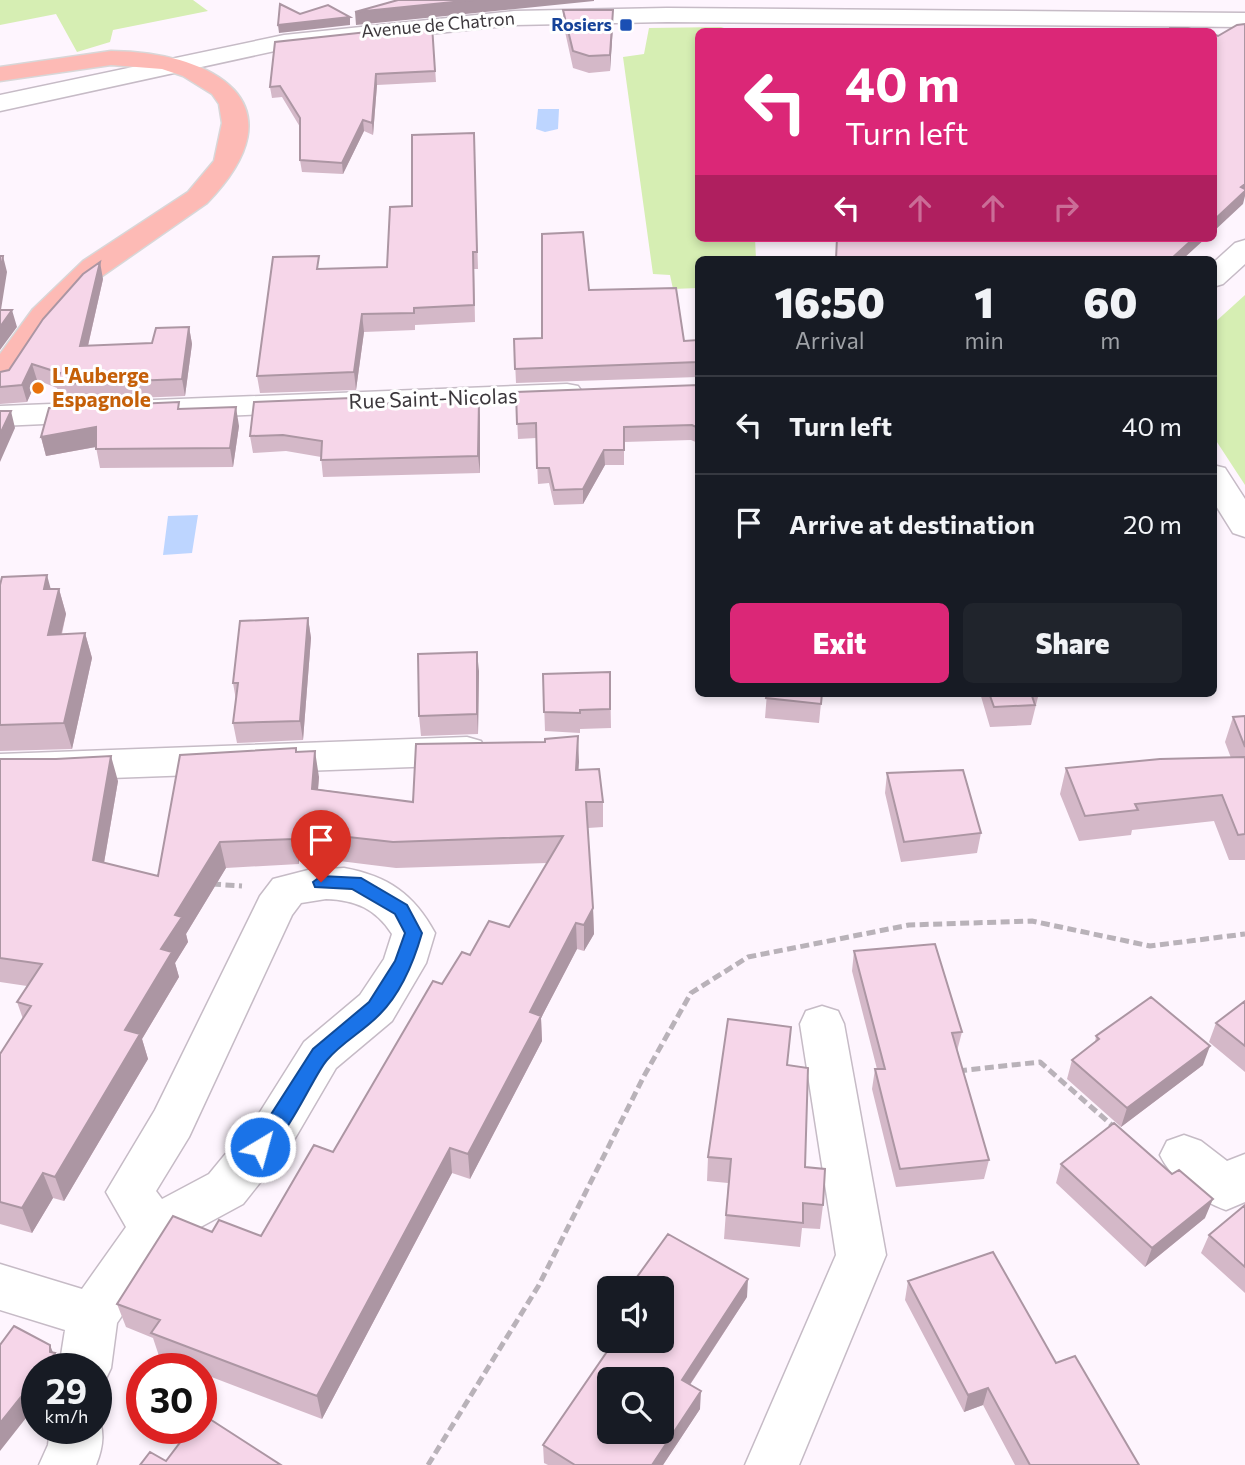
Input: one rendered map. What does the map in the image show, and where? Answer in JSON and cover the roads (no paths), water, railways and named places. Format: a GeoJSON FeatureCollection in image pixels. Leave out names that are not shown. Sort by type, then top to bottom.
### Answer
{"type":"FeatureCollection","features":[{"type":"Feature","properties":{"kind":"main road"},"geometry":{"type":"LineString","coordinates":[[0,74],[106,58],[143,59],[180,65],[201,74],[223,90],[237,115],[228,160],[211,183],[179,211],[75,282],[27,337],[0,378]]}},
{"type":"Feature","properties":{"kind":"street","name":"Avenue de Chatron"},"geometry":{"type":"LineString","coordinates":[[0,103],[297,40],[573,8],[1245,20]]}},
{"type":"Feature","properties":{"kind":"street"},"geometry":{"type":"LineString","coordinates":[[1217,274],[1245,249]]}},
{"type":"Feature","properties":{"kind":"street","name":"Rue Saint-Nicolas"},"geometry":{"type":"LineString","coordinates":[[0,416],[601,392]]}},
{"type":"Feature","properties":{"kind":"street"},"geometry":{"type":"LineString","coordinates":[[1217,481],[1245,526]]}},
{"type":"Feature","properties":{"kind":"street"},"geometry":{"type":"LineString","coordinates":[[0,768],[501,750]]}},
{"type":"Feature","properties":{"kind":"street"},"geometry":{"type":"LineString","coordinates":[[87,1353],[93,1316],[155,1228],[226,1189],[277,1126],[320,1055],[376,1008],[404,963],[414,933],[401,910],[355,883],[321,882],[288,890],[275,907],[172,1123],[130,1192],[155,1228]]}},
{"type":"Feature","properties":{"kind":"street"},"geometry":{"type":"LineString","coordinates":[[772,1465],[861,1255],[822,1024]]}},
{"type":"Feature","properties":{"kind":"street"},"geometry":{"type":"LineString","coordinates":[[1184,1155],[1226,1189],[1245,1175]]}},
{"type":"Feature","properties":{"kind":"street"},"geometry":{"type":"LineString","coordinates":[[0,1287],[93,1316]]}},
{"type":"Feature","properties":{"kind":"street"},"geometry":{"type":"LineString","coordinates":[[66,1465],[74,1453],[75,1444]]}},
{"type":"Feature","properties":{"kind":"water"},"geometry":{"type":"Polygon","coordinates":[[[538,109],[559,109],[558,129],[545,132],[536,129],[538,109]]]}},
{"type":"Feature","properties":{"kind":"water"},"geometry":{"type":"Polygon","coordinates":[[[198,515],[192,553],[163,555],[168,516],[198,515]]]}},
{"type":"Feature","properties":{"kind":"place","name":"Rosiers"},"geometry":{"type":"Point","coordinates":[626,25]}},
{"type":"Feature","properties":{"kind":"place","name":"L'Auberge Espagnole"},"geometry":{"type":"Point","coordinates":[38,388]}}]}
